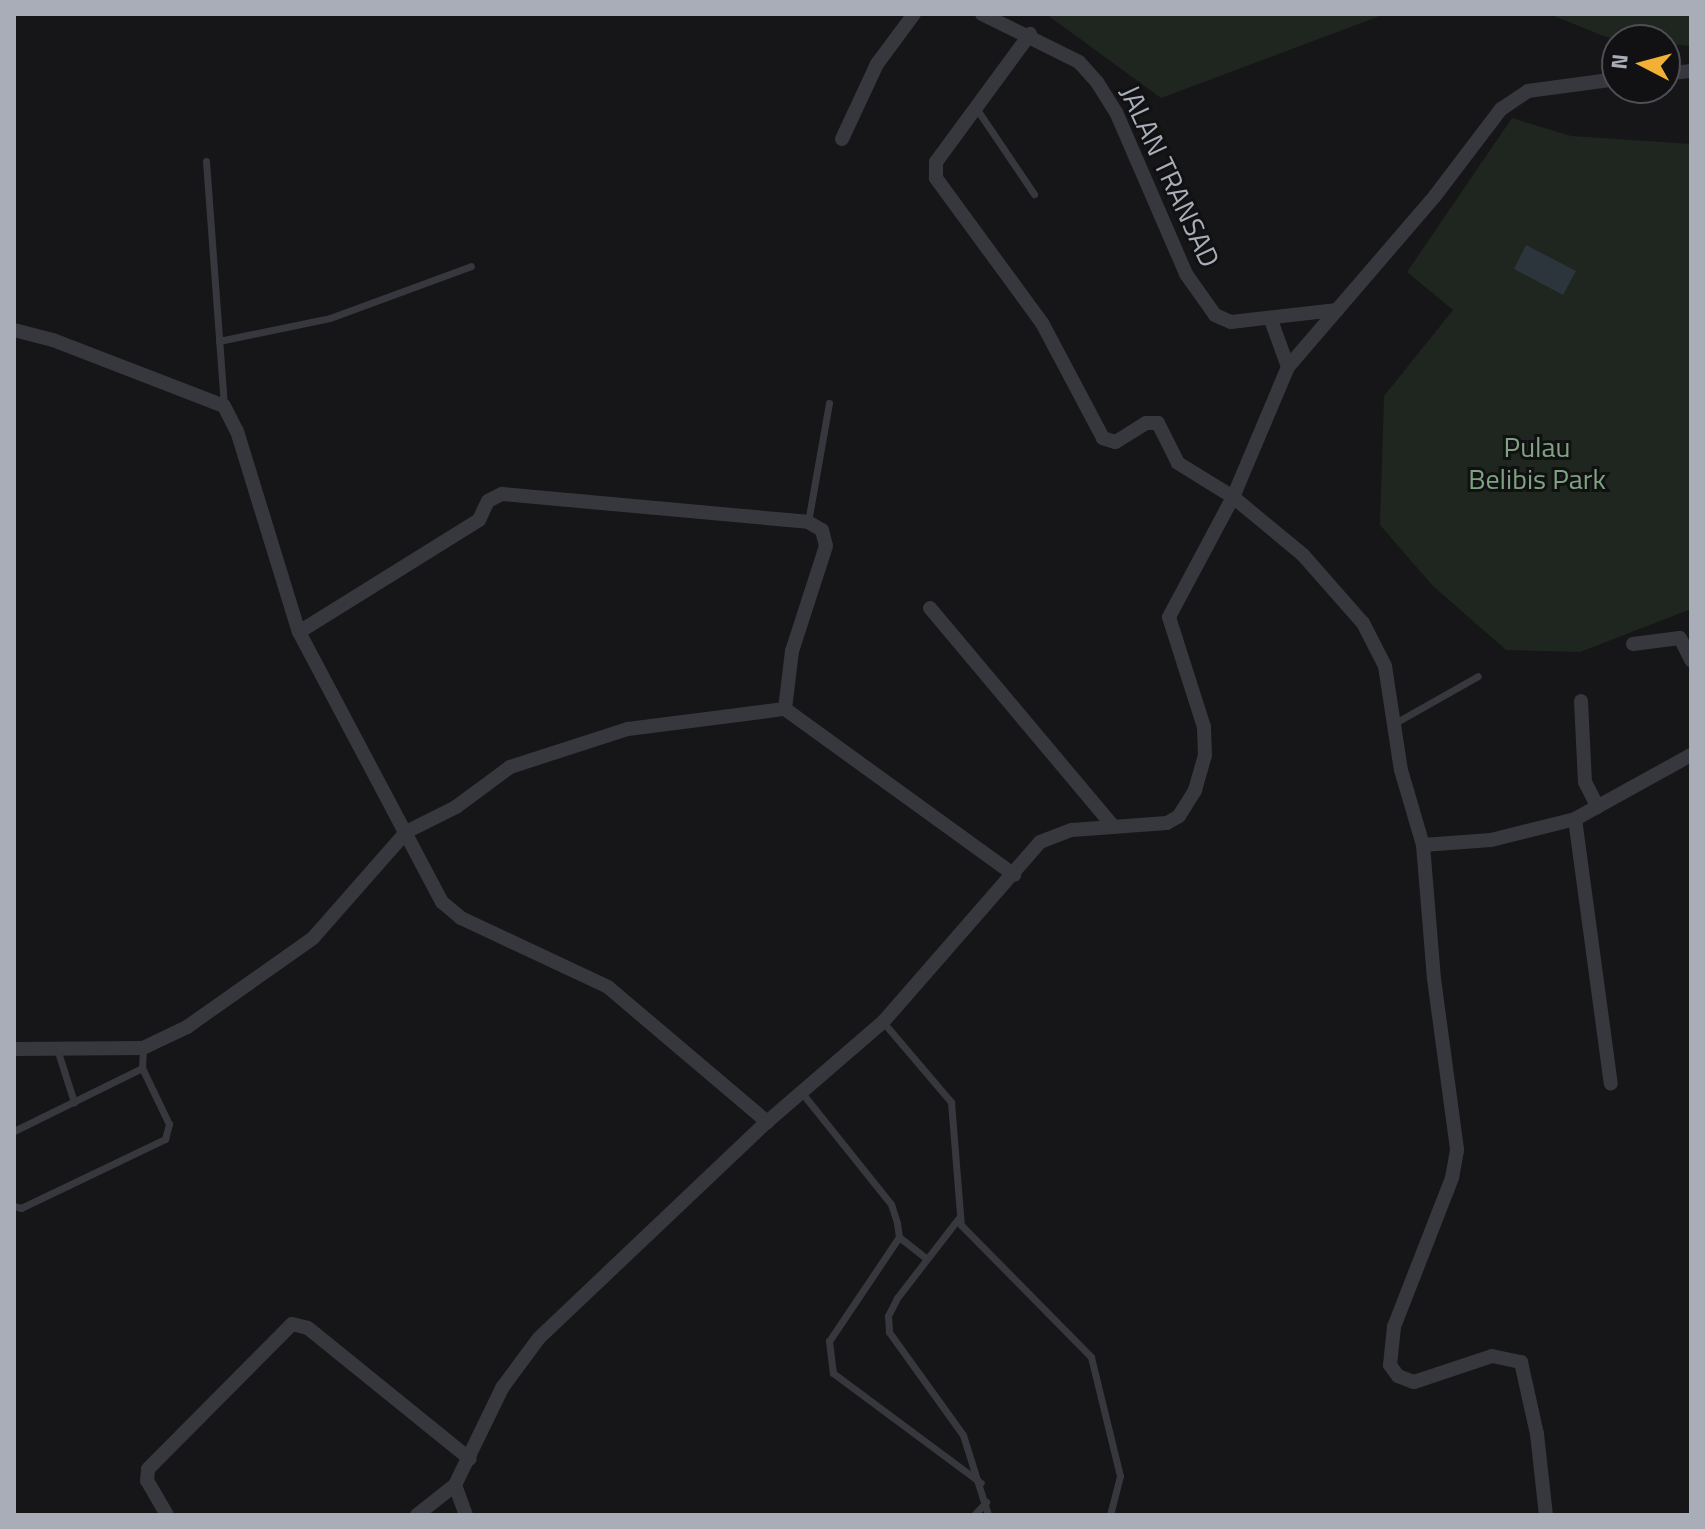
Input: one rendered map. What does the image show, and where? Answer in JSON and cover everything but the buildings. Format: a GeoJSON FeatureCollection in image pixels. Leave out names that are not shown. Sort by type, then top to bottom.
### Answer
{"type":"FeatureCollection","features":[{"type":"Feature","properties":{"kind":"street"},"geometry":{"type":"LineString","coordinates":[[842,139],[877,64],[914,14]]}},
{"type":"Feature","properties":{"kind":"street","name":"JALAN TRANSAD"},"geometry":{"type":"LineString","coordinates":[[982,14],[1030,34],[1079,62],[1097,82],[1116,112],[1201,299],[1215,315],[1231,322],[1271,320],[1337,310]]}},
{"type":"Feature","properties":{"kind":"street"},"geometry":{"type":"LineString","coordinates":[[1030,34],[936,162],[936,178],[1042,323],[1103,438],[1115,442],[1146,423],[1158,423],[1178,463],[1233,497],[1303,555],[1363,623],[1385,666],[1401,770],[1423,845],[1434,979],[1457,1150],[1452,1178],[1394,1327],[1390,1365],[1398,1376],[1414,1382],[1492,1356],[1521,1362],[1537,1434],[1546,1515]]}},
{"type":"Feature","properties":{"kind":"street"},"geometry":{"type":"LineString","coordinates":[[417,1515],[455,1485],[502,1388],[539,1338],[767,1122],[883,1022],[1050,836],[1113,826],[1167,823],[1187,804],[1198,781],[1204,727],[1169,617],[1233,497],[1288,367],[1501,109],[1528,91],[1601,81]]}},
{"type":"Feature","properties":{"kind":"street"},"geometry":{"type":"LineString","coordinates":[[1271,320],[1288,367]]}},
{"type":"Feature","properties":{"kind":"street"},"geometry":{"type":"LineString","coordinates":[[14,330],[53,340],[224,406],[237,431],[299,632],[451,912],[608,987],[767,1122]]}},
{"type":"Feature","properties":{"kind":"street"},"geometry":{"type":"LineString","coordinates":[[299,632],[479,520],[488,501],[502,494],[808,522],[822,530],[826,546],[792,651],[785,709]]}},
{"type":"Feature","properties":{"kind":"street"},"geometry":{"type":"LineString","coordinates":[[930,608],[1113,826]]}},
{"type":"Feature","properties":{"kind":"street"},"geometry":{"type":"LineString","coordinates":[[1633,644],[1680,638],[1691,660]]}},
{"type":"Feature","properties":{"kind":"street"},"geometry":{"type":"LineString","coordinates":[[1581,701],[1585,782],[1598,807]]}},
{"type":"Feature","properties":{"kind":"street"},"geometry":{"type":"LineString","coordinates":[[14,1049],[143,1048],[187,1027],[313,938],[406,832],[456,807],[510,767],[564,746],[628,729],[785,709],[1014,875]]}},
{"type":"Feature","properties":{"kind":"street"},"geometry":{"type":"LineString","coordinates":[[1423,845],[1491,840],[1575,819],[1691,755]]}},
{"type":"Feature","properties":{"kind":"street"},"geometry":{"type":"LineString","coordinates":[[1575,819],[1611,1084]]}},
{"type":"Feature","properties":{"kind":"street"},"geometry":{"type":"LineString","coordinates":[[167,1515],[147,1481],[148,1469],[292,1324],[308,1328],[470,1459]]}},
{"type":"Feature","properties":{"kind":"street"},"geometry":{"type":"LineString","coordinates":[[455,1485],[466,1515]]}},
{"type":"Feature","properties":{"kind":"lane"},"geometry":{"type":"LineString","coordinates":[[976,108],[1034,194]]}},
{"type":"Feature","properties":{"kind":"lane"},"geometry":{"type":"LineString","coordinates":[[206,161],[224,406]]}},
{"type":"Feature","properties":{"kind":"lane"},"geometry":{"type":"LineString","coordinates":[[219,341],[330,318],[471,266]]}},
{"type":"Feature","properties":{"kind":"lane"},"geometry":{"type":"LineString","coordinates":[[808,522],[829,403]]}},
{"type":"Feature","properties":{"kind":"lane"},"geometry":{"type":"LineString","coordinates":[[1395,723],[1478,676]]}},
{"type":"Feature","properties":{"kind":"lane"},"geometry":{"type":"LineString","coordinates":[[883,1022],[951,1102],[958,1219],[1091,1357],[1120,1476],[1110,1515]]}},
{"type":"Feature","properties":{"kind":"lane"},"geometry":{"type":"LineString","coordinates":[[14,1206],[21,1208],[165,1139],[169,1124],[142,1068],[143,1048]]}},
{"type":"Feature","properties":{"kind":"lane"},"geometry":{"type":"LineString","coordinates":[[57,1049],[74,1102]]}},
{"type":"Feature","properties":{"kind":"lane"},"geometry":{"type":"LineString","coordinates":[[14,1131],[142,1068]]}},
{"type":"Feature","properties":{"kind":"lane"},"geometry":{"type":"LineString","coordinates":[[802,1093],[891,1204],[899,1237],[926,1258]]}},
{"type":"Feature","properties":{"kind":"lane"},"geometry":{"type":"LineString","coordinates":[[958,1219],[926,1258],[891,1310],[889,1332],[963,1435],[981,1483],[988,1515]]}},
{"type":"Feature","properties":{"kind":"lane"},"geometry":{"type":"LineString","coordinates":[[899,1237],[829,1341],[833,1373],[981,1483]]}},
{"type":"Feature","properties":{"kind":"lane"},"geometry":{"type":"LineString","coordinates":[[974,1515],[986,1502]]}},
{"type":"Feature","properties":{"kind":"green space"},"geometry":{"type":"Polygon","coordinates":[[[1046,14],[1385,14],[1161,98],[1046,14]]]}},
{"type":"Feature","properties":{"kind":"green space"},"geometry":{"type":"Polygon","coordinates":[[[1549,14],[1691,14],[1691,46],[1681,45],[1681,24],[1601,24],[1601,35],[1549,14]]]}},
{"type":"Feature","properties":{"kind":"green space","name":"Pulau Belibis Park"},"geometry":{"type":"Polygon","coordinates":[[[1512,118],[1571,136],[1691,144],[1691,609],[1580,652],[1506,650],[1433,586],[1380,525],[1384,396],[1453,310],[1407,272],[1512,118]]]}},
{"type":"Feature","properties":{"kind":"shaded area"},"geometry":{"type":"Polygon","coordinates":[[[1526,245],[1576,271],[1563,295],[1514,269],[1526,245]]]}}]}
